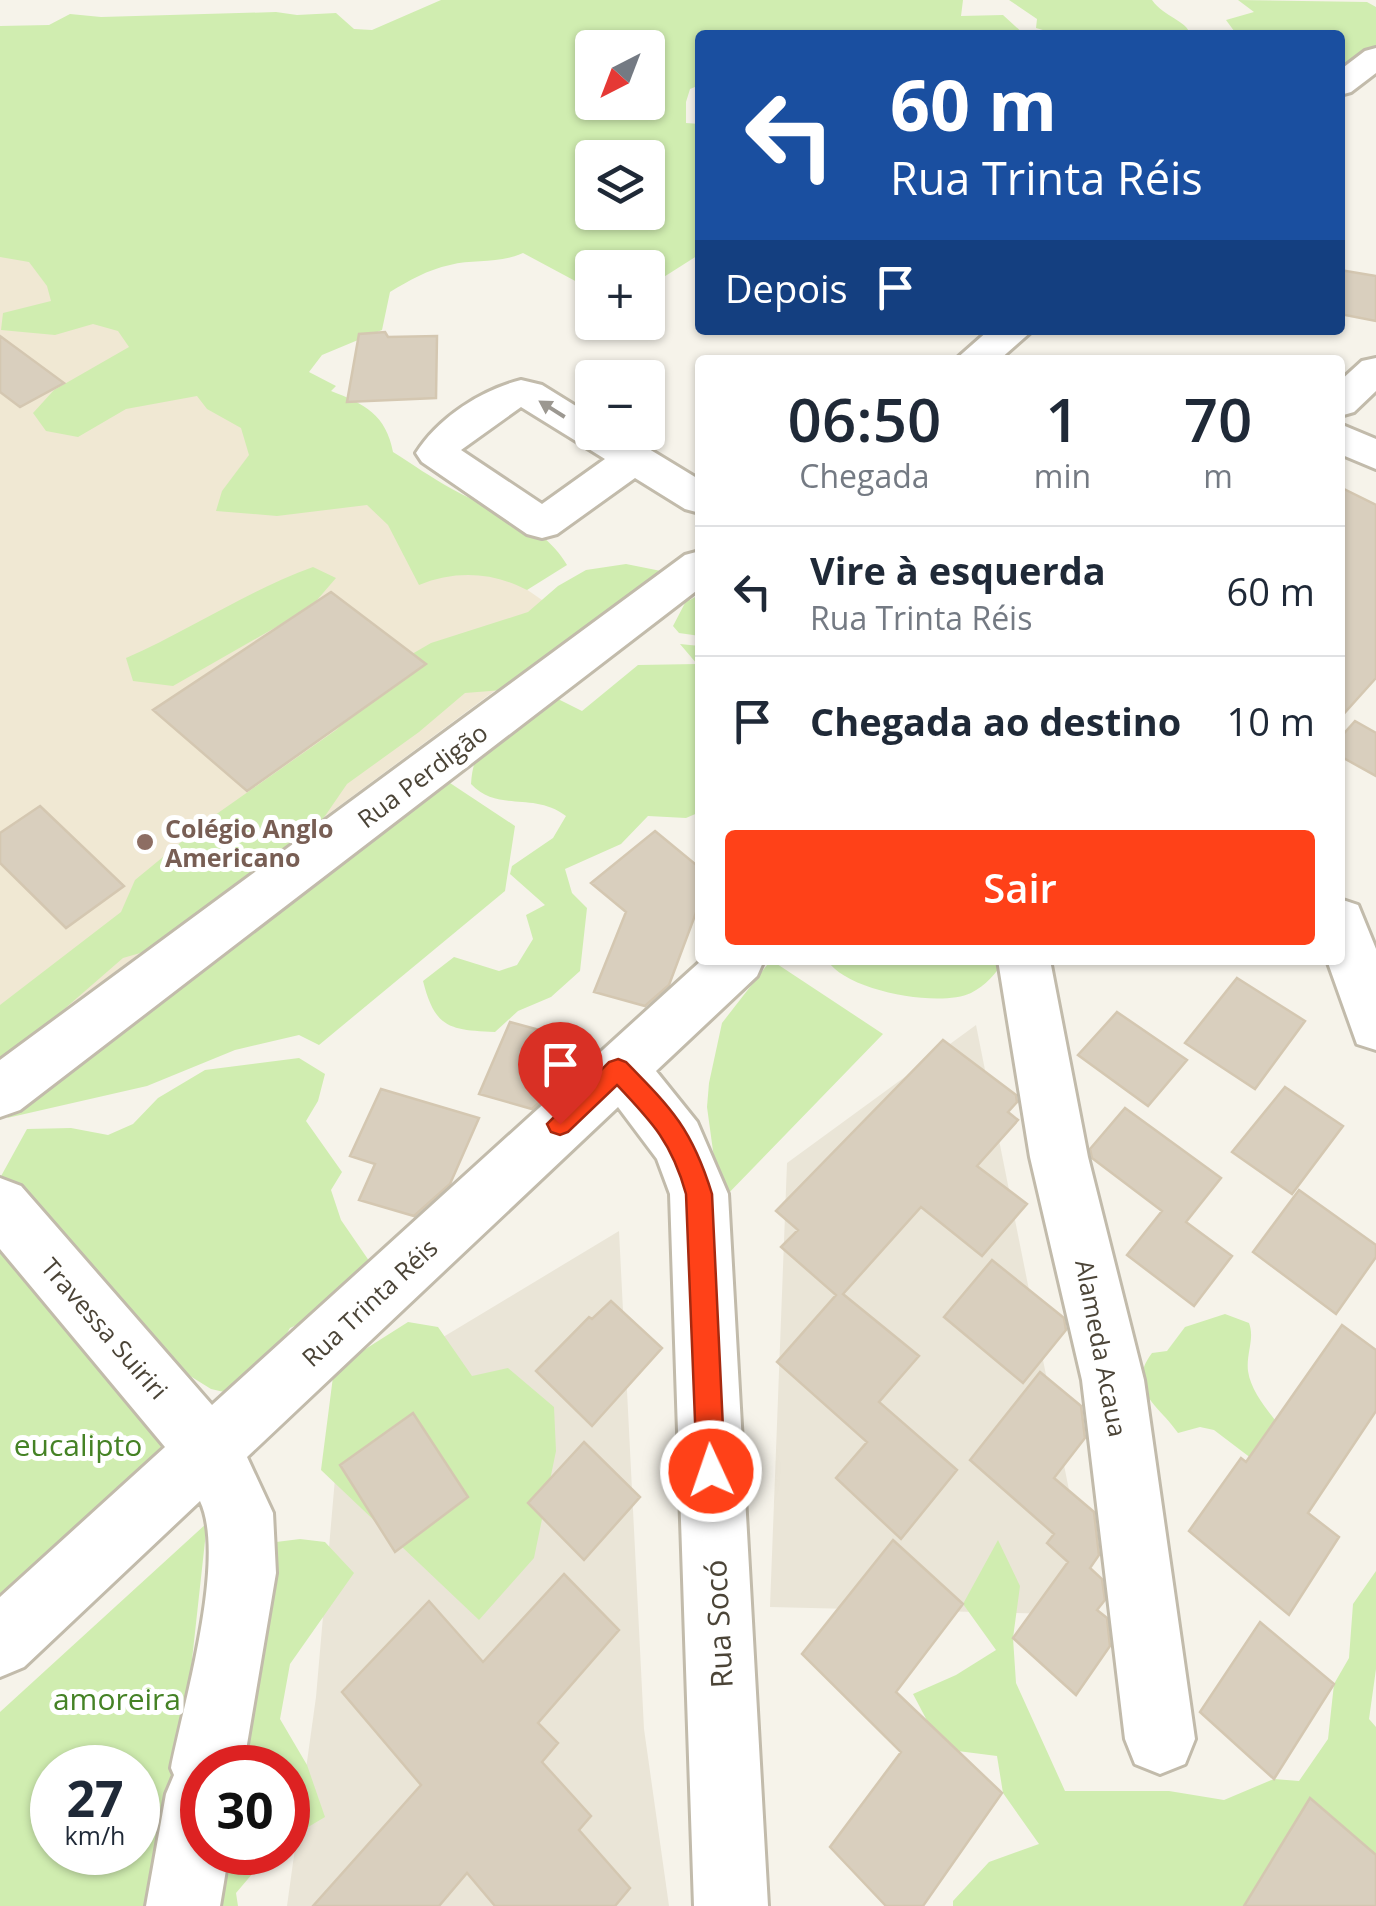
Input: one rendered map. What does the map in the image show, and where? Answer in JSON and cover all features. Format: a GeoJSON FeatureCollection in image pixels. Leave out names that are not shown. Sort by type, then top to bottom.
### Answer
{"type":"FeatureCollection","features":[{"type":"Feature","properties":{"kind":"street"},"geometry":{"type":"LineString","coordinates":[[1345,81],[1376,58]]}},
{"type":"Feature","properties":{"kind":"street"},"geometry":{"type":"LineString","coordinates":[[981,355],[1007,335]]}},
{"type":"Feature","properties":{"kind":"street"},"geometry":{"type":"LineString","coordinates":[[1345,398],[1376,370]]}},
{"type":"Feature","properties":{"kind":"street"},"geometry":{"type":"LineString","coordinates":[[1345,440],[1376,456]]}},
{"type":"Feature","properties":{"kind":"street"},"geometry":{"type":"LineString","coordinates":[[633,459],[695,495]]}},
{"type":"Feature","properties":{"kind":"street","name":"Rua Perdigão"},"geometry":{"type":"LineString","coordinates":[[0,1092],[695,570]]}},
{"type":"Feature","properties":{"kind":"street"},"geometry":{"type":"LineString","coordinates":[[1345,935],[1376,1026]]}},
{"type":"Feature","properties":{"kind":"street","name":"Rua Trinta Réis"},"geometry":{"type":"LineString","coordinates":[[0,1643],[732,965]]}},
{"type":"Feature","properties":{"kind":"street","name":"Alameda Acaua"},"geometry":{"type":"LineString","coordinates":[[1025,965],[1059,1157],[1113,1380],[1160,1739]]}},
{"type":"Feature","properties":{"kind":"street","name":"Rua Socó"},"geometry":{"type":"LineString","coordinates":[[618,1069],[670,1123],[687,1154],[699,1194],[730,1906]]}},
{"type":"Feature","properties":{"kind":"street","name":"Travessa Suiriri"},"geometry":{"type":"LineString","coordinates":[[0,1205],[210,1451],[240,1513],[243,1573],[211,1745]]}},
{"type":"Feature","properties":{"kind":"street"},"geometry":{"type":"LineString","coordinates":[[183,1906],[188,1875]]}},
{"type":"Feature","properties":{"kind":"shaded area","name":"Colégio Anglo Americano"},"geometry":{"type":"Polygon","coordinates":[[[0,226],[581,627],[0,1057],[0,226]]]}},
{"type":"Feature","properties":{"kind":"shaded area"},"geometry":{"type":"Polygon","coordinates":[[[976,1025],[1094,1615],[770,1607],[787,1163],[976,1025]]]}},
{"type":"Feature","properties":{"kind":"shaded area"},"geometry":{"type":"Polygon","coordinates":[[[619,1231],[644,1729],[669,1906],[287,1906],[291,1875],[310,1875],[309,1745],[342,1398],[619,1231]]]}},
{"type":"Feature","properties":{"kind":"green space"},"geometry":{"type":"Polygon","coordinates":[[[441,0],[963,0],[961,16],[1003,15],[1020,30],[695,30],[695,87],[690,89],[686,102],[686,123],[695,124],[695,257],[665,276],[665,250],[575,250],[575,281],[523,253],[442,267],[390,292],[382,330],[322,355],[309,372],[336,386],[331,391],[372,412],[385,429],[393,452],[452,489],[530,528],[556,550],[567,565],[527,590],[474,575],[446,577],[419,585],[388,525],[367,505],[277,516],[216,511],[222,491],[249,455],[241,428],[207,409],[197,396],[126,409],[78,437],[46,431],[33,413],[54,390],[129,347],[118,331],[93,324],[55,335],[1,330],[3,313],[51,301],[47,286],[29,262],[0,257],[0,26],[49,25],[70,14],[101,17],[336,13],[354,29],[372,30],[441,0]]]}},
{"type":"Feature","properties":{"kind":"green space"},"geometry":{"type":"Polygon","coordinates":[[[1009,0],[1152,0],[1188,30],[1043,30],[1036,28],[1037,19],[1009,0]]]}},
{"type":"Feature","properties":{"kind":"green space"},"geometry":{"type":"Polygon","coordinates":[[[1238,0],[1367,2],[1376,7],[1376,55],[1345,76],[1345,30],[1233,30],[1226,20],[1254,12],[1238,0]]]}},
{"type":"Feature","properties":{"kind":"green space"},"geometry":{"type":"Polygon","coordinates":[[[626,564],[676,574],[690,600],[695,597],[695,635],[679,633],[673,626],[685,603],[616,645],[503,690],[465,693],[347,784],[290,867],[154,949],[123,958],[0,1065],[0,1005],[121,912],[135,880],[208,820],[336,730],[412,654],[431,643],[528,612],[558,586],[586,570],[626,564]]]}},
{"type":"Feature","properties":{"kind":"green space"},"geometry":{"type":"Polygon","coordinates":[[[313,567],[336,578],[311,607],[173,686],[133,681],[126,658],[265,587],[313,567]]]}},
{"type":"Feature","properties":{"kind":"green space"},"geometry":{"type":"Polygon","coordinates":[[[680,644],[695,646],[695,662],[680,644]]]}},
{"type":"Feature","properties":{"kind":"green space"},"geometry":{"type":"Polygon","coordinates":[[[695,664],[695,814],[686,818],[648,816],[621,844],[565,869],[572,893],[587,908],[580,971],[551,997],[518,1011],[495,1032],[466,1030],[446,1023],[433,1009],[423,981],[454,957],[499,971],[517,965],[533,939],[526,915],[545,905],[510,874],[512,866],[553,838],[566,816],[541,805],[481,793],[471,784],[480,751],[499,729],[556,698],[582,711],[638,665],[695,664]]]}},
{"type":"Feature","properties":{"kind":"green space"},"geometry":{"type":"Polygon","coordinates":[[[450,783],[515,826],[505,891],[319,1045],[299,1035],[235,1050],[147,1086],[7,1118],[450,783]]]}},
{"type":"Feature","properties":{"kind":"green space"},"geometry":{"type":"Polygon","coordinates":[[[767,965],[779,965],[883,1034],[720,1202],[707,1107],[722,1023],[767,965]]]}},
{"type":"Feature","properties":{"kind":"green space"},"geometry":{"type":"Polygon","coordinates":[[[832,965],[1001,965],[971,993],[938,999],[872,988],[832,965]]]}},
{"type":"Feature","properties":{"kind":"green space"},"geometry":{"type":"Polygon","coordinates":[[[299,1058],[325,1074],[318,1101],[306,1121],[342,1172],[331,1190],[341,1220],[374,1268],[342,1305],[290,1328],[275,1354],[237,1395],[211,1389],[174,1366],[0,1178],[27,1129],[71,1128],[108,1135],[133,1124],[158,1098],[205,1070],[299,1058]]]}},
{"type":"Feature","properties":{"kind":"green space","name":"eucalipto"},"geometry":{"type":"Polygon","coordinates":[[[0,1235],[174,1447],[0,1622],[0,1235]]]}},
{"type":"Feature","properties":{"kind":"green space"},"geometry":{"type":"Polygon","coordinates":[[[1225,1314],[1249,1323],[1250,1379],[1280,1427],[1264,1468],[1214,1430],[1200,1427],[1178,1433],[1143,1386],[1145,1366],[1152,1353],[1167,1351],[1185,1327],[1225,1314]]]}},
{"type":"Feature","properties":{"kind":"green space"},"geometry":{"type":"Polygon","coordinates":[[[408,1322],[438,1327],[472,1376],[508,1368],[554,1407],[556,1451],[534,1558],[479,1620],[321,1470],[334,1369],[408,1322]]]}},
{"type":"Feature","properties":{"kind":"green space","name":"amoreira"},"geometry":{"type":"Polygon","coordinates":[[[207,1523],[165,1906],[0,1906],[0,1712],[207,1523]]]}},
{"type":"Feature","properties":{"kind":"green space"},"geometry":{"type":"Polygon","coordinates":[[[300,1539],[325,1542],[354,1573],[290,1664],[280,1719],[295,1745],[215,1745],[251,1545],[300,1539]]]}},
{"type":"Feature","properties":{"kind":"green space"},"geometry":{"type":"Polygon","coordinates":[[[998,1540],[1020,1586],[1013,1638],[1016,1683],[1065,1791],[1169,1791],[1224,1800],[1274,1779],[1299,1781],[1328,1739],[1334,1684],[1349,1658],[1353,1604],[1376,1571],[1376,1669],[1369,1719],[1376,1727],[1376,1906],[953,1906],[953,1901],[989,1862],[1039,1844],[1003,1793],[997,1756],[942,1749],[913,1694],[956,1675],[996,1650],[963,1604],[998,1540]]]}},
{"type":"Feature","properties":{"kind":"green space"},"geometry":{"type":"Polygon","coordinates":[[[310,1774],[325,1817],[310,1826],[310,1774]]]}},
{"type":"Feature","properties":{"kind":"green space"},"geometry":{"type":"Polygon","coordinates":[[[191,1875],[251,1875],[236,1893],[238,1906],[185,1906],[191,1875]]]}},
{"type":"Feature","properties":{"kind":"building"},"geometry":{"type":"Polygon","coordinates":[[[1345,271],[1376,276],[1376,321],[1345,315],[1345,271]]]}},
{"type":"Feature","properties":{"kind":"building"},"geometry":{"type":"Polygon","coordinates":[[[385,332],[388,337],[437,336],[436,398],[347,402],[359,334],[385,332]]]}},
{"type":"Feature","properties":{"kind":"building"},"geometry":{"type":"Polygon","coordinates":[[[0,336],[64,383],[20,407],[0,392],[0,336]]]}},
{"type":"Feature","properties":{"kind":"building"},"geometry":{"type":"Polygon","coordinates":[[[1345,490],[1376,505],[1376,678],[1345,712],[1345,490]]]}},
{"type":"Feature","properties":{"kind":"building"},"geometry":{"type":"Polygon","coordinates":[[[331,592],[426,664],[247,791],[153,710],[331,592]]]}},
{"type":"Feature","properties":{"kind":"building"},"geometry":{"type":"Polygon","coordinates":[[[1355,721],[1376,733],[1376,776],[1345,759],[1345,732],[1355,721]]]}},
{"type":"Feature","properties":{"kind":"building"},"geometry":{"type":"Polygon","coordinates":[[[40,806],[124,886],[66,928],[0,863],[0,833],[40,806]]]}},
{"type":"Feature","properties":{"kind":"building"},"geometry":{"type":"Polygon","coordinates":[[[655,831],[695,864],[695,915],[669,985],[645,1006],[594,992],[626,912],[591,883],[655,831]]]}},
{"type":"Feature","properties":{"kind":"building"},"geometry":{"type":"Polygon","coordinates":[[[1237,978],[1305,1021],[1255,1089],[1185,1043],[1237,978]]]}},
{"type":"Feature","properties":{"kind":"building"},"geometry":{"type":"Polygon","coordinates":[[[1117,1012],[1187,1060],[1148,1106],[1078,1055],[1117,1012]]]}},
{"type":"Feature","properties":{"kind":"building"},"geometry":{"type":"Polygon","coordinates":[[[510,1022],[580,1041],[565,1079],[532,1109],[479,1094],[510,1022]]]}},
{"type":"Feature","properties":{"kind":"building"},"geometry":{"type":"Polygon","coordinates":[[[943,1040],[1016,1095],[1017,1102],[1008,1112],[1018,1120],[977,1166],[1027,1204],[982,1256],[921,1207],[843,1294],[919,1356],[879,1402],[957,1470],[901,1539],[836,1478],[867,1442],[777,1362],[836,1295],[781,1247],[798,1230],[776,1211],[943,1040]]]}},
{"type":"Feature","properties":{"kind":"building"},"geometry":{"type":"Polygon","coordinates":[[[1285,1087],[1343,1126],[1292,1194],[1232,1152],[1285,1087]]]}},
{"type":"Feature","properties":{"kind":"building"},"geometry":{"type":"Polygon","coordinates":[[[381,1089],[479,1118],[450,1184],[414,1216],[359,1200],[375,1164],[350,1156],[381,1089]]]}},
{"type":"Feature","properties":{"kind":"building"},"geometry":{"type":"Polygon","coordinates":[[[1125,1108],[1221,1178],[1186,1222],[1232,1256],[1194,1306],[1127,1255],[1162,1211],[1092,1158],[1090,1149],[1125,1108]]]}},
{"type":"Feature","properties":{"kind":"building"},"geometry":{"type":"Polygon","coordinates":[[[1299,1190],[1376,1245],[1376,1257],[1336,1314],[1253,1252],[1299,1190]]]}},
{"type":"Feature","properties":{"kind":"building"},"geometry":{"type":"Polygon","coordinates":[[[992,1260],[1064,1318],[1066,1330],[1023,1383],[944,1317],[992,1260]]]}},
{"type":"Feature","properties":{"kind":"building"},"geometry":{"type":"Polygon","coordinates":[[[611,1301],[662,1348],[592,1426],[536,1371],[589,1317],[592,1319],[611,1301]]]}},
{"type":"Feature","properties":{"kind":"building"},"geometry":{"type":"Polygon","coordinates":[[[1342,1325],[1376,1350],[1376,1411],[1308,1513],[1339,1537],[1289,1615],[1189,1531],[1241,1458],[1246,1462],[1342,1325]]]}},
{"type":"Feature","properties":{"kind":"building"},"geometry":{"type":"Polygon","coordinates":[[[1040,1372],[1081,1406],[1085,1438],[1054,1478],[1094,1512],[1099,1555],[1090,1568],[1102,1579],[1105,1600],[1097,1610],[1107,1618],[1110,1646],[1076,1695],[1013,1638],[1068,1562],[1047,1543],[1054,1534],[970,1460],[1040,1372]]]}},
{"type":"Feature","properties":{"kind":"building"},"geometry":{"type":"Polygon","coordinates":[[[413,1413],[468,1497],[395,1552],[340,1465],[413,1413]]]}},
{"type":"Feature","properties":{"kind":"building"},"geometry":{"type":"Polygon","coordinates":[[[584,1442],[640,1497],[584,1560],[528,1503],[584,1442]]]}},
{"type":"Feature","properties":{"kind":"building"},"geometry":{"type":"Polygon","coordinates":[[[893,1540],[963,1604],[896,1692],[1002,1793],[923,1906],[886,1906],[830,1847],[901,1752],[802,1654],[893,1540]]]}},
{"type":"Feature","properties":{"kind":"building"},"geometry":{"type":"Polygon","coordinates":[[[564,1574],[619,1630],[538,1723],[558,1743],[542,1762],[591,1816],[579,1830],[630,1888],[615,1906],[495,1906],[467,1873],[439,1906],[313,1906],[421,1785],[342,1692],[429,1601],[483,1662],[564,1574]]]}},
{"type":"Feature","properties":{"kind":"building"},"geometry":{"type":"Polygon","coordinates":[[[1260,1622],[1334,1684],[1274,1779],[1200,1712],[1260,1622]]]}},
{"type":"Feature","properties":{"kind":"building"},"geometry":{"type":"Polygon","coordinates":[[[1310,1798],[1376,1855],[1376,1906],[1244,1906],[1310,1798]]]}},
{"type":"Feature","properties":{"kind":"place","name":"Colégio Anglo Americano"},"geometry":{"type":"Point","coordinates":[145,842]}},
{"type":"Feature","properties":{"kind":"route"},"geometry":{"type":"LineString","coordinates":[[560,1124],[618,1069],[670,1123],[687,1154],[699,1194],[711,1471]]}}]}
